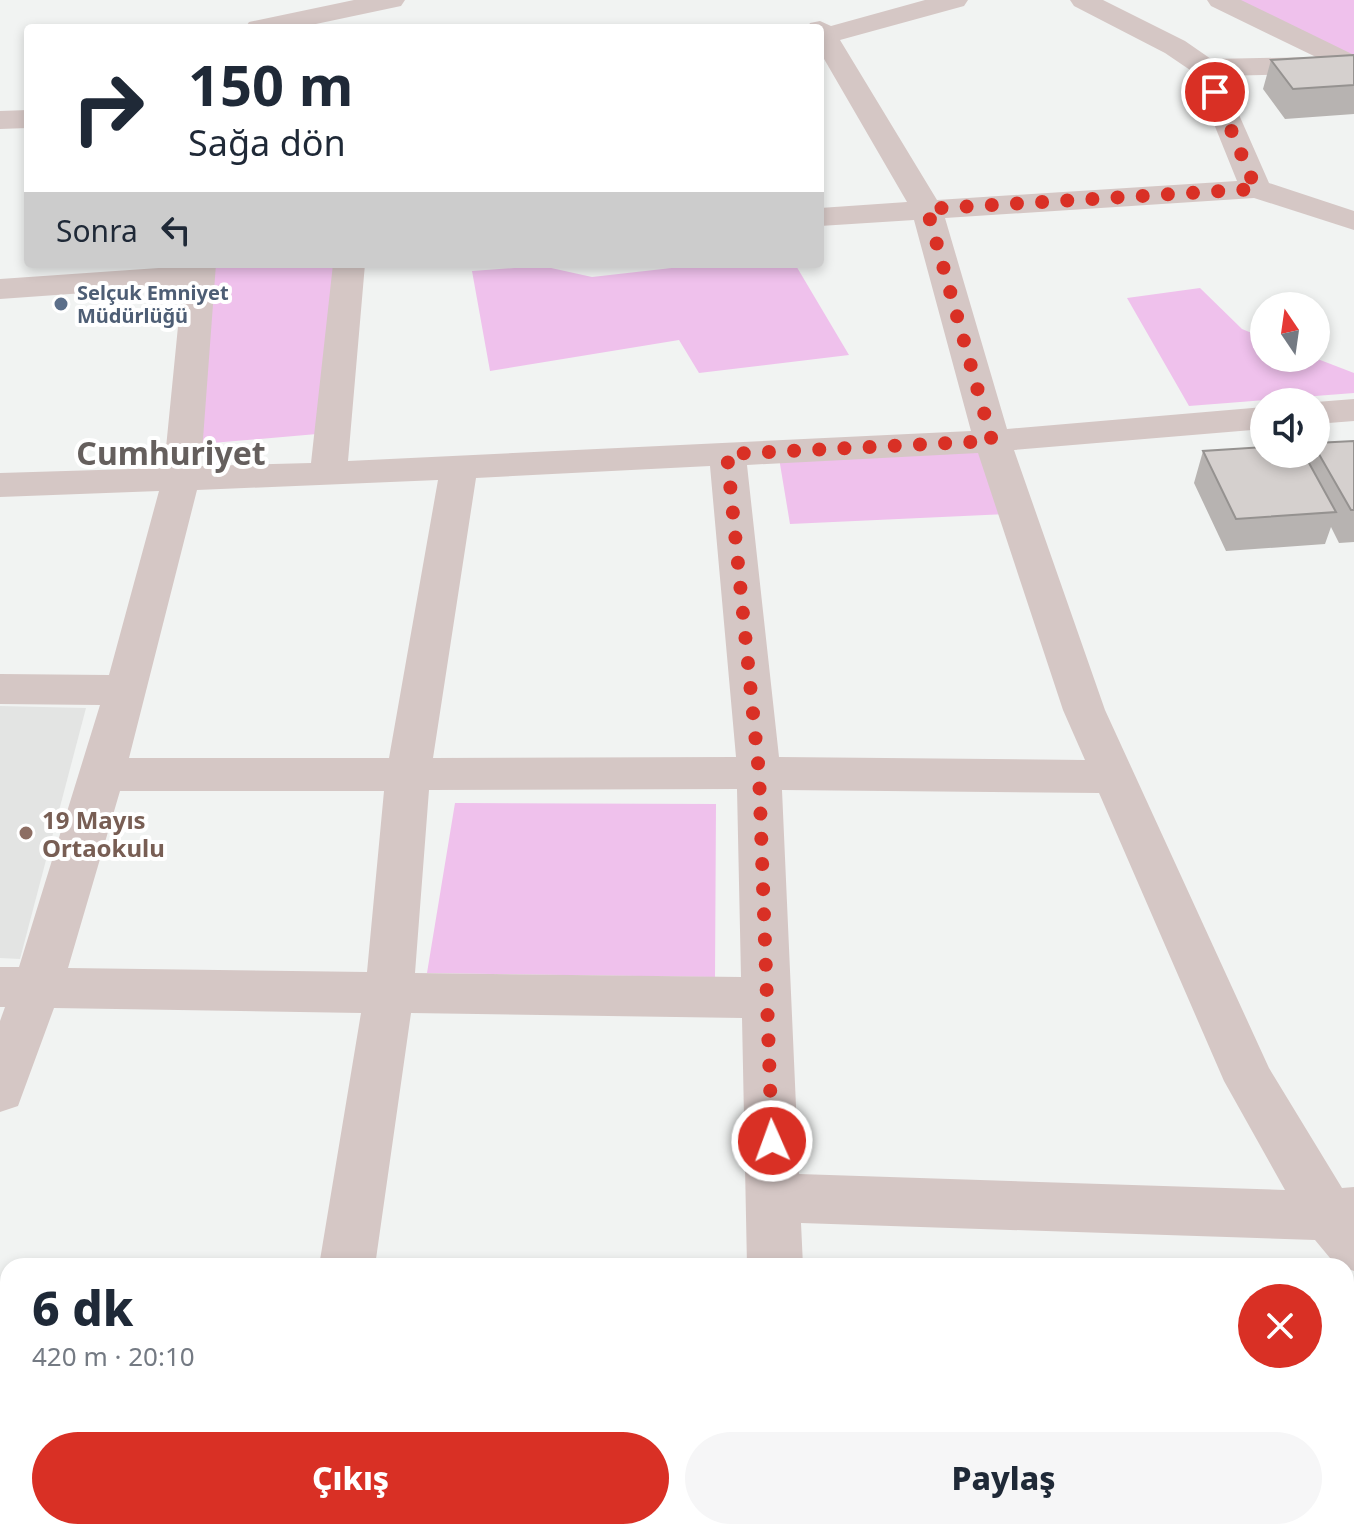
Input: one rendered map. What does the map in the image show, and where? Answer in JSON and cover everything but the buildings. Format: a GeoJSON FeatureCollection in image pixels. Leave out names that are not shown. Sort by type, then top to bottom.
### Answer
{"type":"FeatureCollection","features":[{"type":"Feature","properties":{"kind":"street"},"geometry":{"type":"LineString","coordinates":[[266,24],[290,10],[392,0]]}},
{"type":"Feature","properties":{"kind":"street"},"geometry":{"type":"LineString","coordinates":[[824,27],[955,0]]}},
{"type":"Feature","properties":{"kind":"street"},"geometry":{"type":"LineString","coordinates":[[1083,0],[1175,47],[1205,68],[1256,189]]}},
{"type":"Feature","properties":{"kind":"street"},"geometry":{"type":"LineString","coordinates":[[1220,0],[1354,65]]}},
{"type":"Feature","properties":{"kind":"street"},"geometry":{"type":"LineString","coordinates":[[824,38],[927,209],[992,441],[1084,710],[1250,1081],[1346,1224]]}},
{"type":"Feature","properties":{"kind":"street"},"geometry":{"type":"LineString","coordinates":[[1205,68],[1354,65]]}},
{"type":"Feature","properties":{"kind":"street"},"geometry":{"type":"LineString","coordinates":[[0,120],[24,119]]}},
{"type":"Feature","properties":{"kind":"street"},"geometry":{"type":"LineString","coordinates":[[824,217],[1256,189],[1354,221]]}},
{"type":"Feature","properties":{"kind":"street"},"geometry":{"type":"LineString","coordinates":[[328,474],[349,268]]}},
{"type":"Feature","properties":{"kind":"street"},"geometry":{"type":"LineString","coordinates":[[0,289],[200,270],[182,477],[103,775],[18,987],[0,1090]]}},
{"type":"Feature","properties":{"kind":"street"},"geometry":{"type":"LineString","coordinates":[[1330,412],[1354,410]]}},
{"type":"Feature","properties":{"kind":"street"},"geometry":{"type":"LineString","coordinates":[[0,485],[328,474],[992,441],[1250,419]]}},
{"type":"Feature","properties":{"kind":"street"},"geometry":{"type":"LineString","coordinates":[[727,454],[759,773],[775,1258]]}},
{"type":"Feature","properties":{"kind":"street"},"geometry":{"type":"LineString","coordinates":[[348,1258],[389,993],[408,774],[459,468]]}},
{"type":"Feature","properties":{"kind":"street"},"geometry":{"type":"LineString","coordinates":[[0,689],[126,690]]}},
{"type":"Feature","properties":{"kind":"street"},"geometry":{"type":"LineString","coordinates":[[103,775],[759,773],[1114,777]]}},
{"type":"Feature","properties":{"kind":"street"},"geometry":{"type":"LineString","coordinates":[[18,987],[766,998]]}},
{"type":"Feature","properties":{"kind":"street"},"geometry":{"type":"LineString","coordinates":[[774,1198],[1346,1224]]}},
{"type":"Feature","properties":{"kind":"shaded area"},"geometry":{"type":"Polygon","coordinates":[[[1227,0],[1354,0],[1354,56],[1227,0]]]}},
{"type":"Feature","properties":{"kind":"shaded area"},"geometry":{"type":"Polygon","coordinates":[[[209,268],[336,268],[317,434],[200,444],[209,268]]]}},
{"type":"Feature","properties":{"kind":"shaded area"},"geometry":{"type":"Polygon","coordinates":[[[551,268],[592,277],[672,268],[797,268],[849,355],[699,373],[679,340],[490,371],[472,271],[551,268]]]}},
{"type":"Feature","properties":{"kind":"shaded area"},"geometry":{"type":"Polygon","coordinates":[[[1200,288],[1242,329],[1250,332],[1250,372],[1330,372],[1330,364],[1354,373],[1354,393],[1330,395],[1330,388],[1250,388],[1250,401],[1189,406],[1127,298],[1200,288]]]}},
{"type":"Feature","properties":{"kind":"shaded area"},"geometry":{"type":"Polygon","coordinates":[[[985,445],[1007,514],[790,524],[779,458],[985,445]]]}},
{"type":"Feature","properties":{"kind":"shaded area","name":"19 Mayıs Ortaokulu"},"geometry":{"type":"Polygon","coordinates":[[[0,706],[86,708],[20,959],[0,958],[0,706]]]}},
{"type":"Feature","properties":{"kind":"shaded area"},"geometry":{"type":"Polygon","coordinates":[[[455,803],[716,804],[715,977],[427,973],[455,803]]]}},
{"type":"Feature","properties":{"kind":"place","name":"Selçuk Emniyet Müdürlüğü"},"geometry":{"type":"Point","coordinates":[61,304]}},
{"type":"Feature","properties":{"kind":"place","name":"19 Mayıs Ortaokulu"},"geometry":{"type":"Point","coordinates":[26,833]}},
{"type":"Feature","properties":{"kind":"district","name":"Cumhuriyet"},"geometry":{"type":"Point","coordinates":[171,452]}},
{"type":"Feature","properties":{"kind":"route"},"geometry":{"type":"LineString","coordinates":[[772,1141],[759,773],[727,454],[992,441],[927,209],[1256,189],[1215,92]]}}]}
